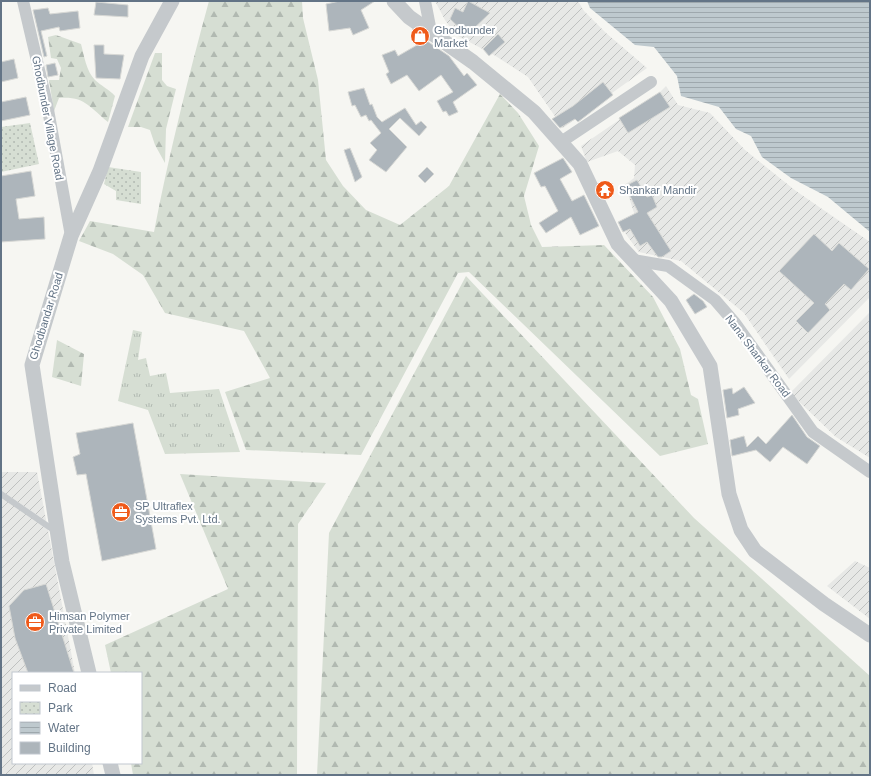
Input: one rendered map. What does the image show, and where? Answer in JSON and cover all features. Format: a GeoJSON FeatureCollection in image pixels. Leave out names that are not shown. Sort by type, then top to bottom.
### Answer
{"type":"FeatureCollection","features":[{"type":"Feature","properties":{"kind":"street","name":"Ghodbunder Village Road"},"geometry":{"type":"LineString","coordinates":[[23,1],[47,104],[71,236]]}},
{"type":"Feature","properties":{"kind":"street","name":"Ghodbandar Road"},"geometry":{"type":"LineString","coordinates":[[89,672],[62,562],[32,365],[71,236],[100,171],[142,56],[172,1]]}},
{"type":"Feature","properties":{"kind":"street"},"geometry":{"type":"LineString","coordinates":[[394,1],[409,17],[473,62],[534,112],[580,164],[618,244],[672,301],[710,366],[728,488],[741,530],[755,550],[824,604],[870,635]]}},
{"type":"Feature","properties":{"kind":"street"},"geometry":{"type":"LineString","coordinates":[[425,1],[431,32]]}},
{"type":"Feature","properties":{"kind":"street"},"geometry":{"type":"LineString","coordinates":[[561,142],[651,82]]}},
{"type":"Feature","properties":{"kind":"street","name":"Nana Shankar Road"},"geometry":{"type":"LineString","coordinates":[[634,260],[668,266],[715,300],[735,322],[813,432],[870,472]]}},
{"type":"Feature","properties":{"kind":"lane"},"geometry":{"type":"LineString","coordinates":[[1,494],[58,533]]}},
{"type":"Feature","properties":{"kind":"shaded area"},"geometry":{"type":"Polygon","coordinates":[[[435,1],[578,1],[584,11],[606,33],[647,68],[563,128],[528,77],[494,55],[456,35],[445,20],[435,1]]]}},
{"type":"Feature","properties":{"kind":"shaded area"},"geometry":{"type":"Polygon","coordinates":[[[666,86],[678,105],[710,113],[745,150],[796,191],[870,242],[870,297],[789,379],[744,313],[681,261],[639,252],[625,233],[636,219],[625,185],[634,178],[635,165],[618,151],[587,162],[581,146],[660,92],[666,86]]]}},
{"type":"Feature","properties":{"kind":"shaded area"},"geometry":{"type":"Polygon","coordinates":[[[870,312],[870,458],[836,437],[790,393],[870,312]]]}},
{"type":"Feature","properties":{"kind":"shaded area"},"geometry":{"type":"Polygon","coordinates":[[[1,472],[37,472],[75,672],[12,672],[12,764],[92,764],[94,775],[1,775],[1,472]]]}},
{"type":"Feature","properties":{"kind":"shaded area"},"geometry":{"type":"Polygon","coordinates":[[[855,561],[870,568],[870,619],[827,586],[855,561]]]}},
{"type":"Feature","properties":{"kind":"green space"},"geometry":{"type":"Polygon","coordinates":[[[209,1],[302,1],[303,18],[318,80],[326,160],[343,186],[366,210],[400,225],[449,186],[500,94],[518,113],[539,146],[524,196],[531,225],[542,247],[604,245],[653,297],[680,349],[691,395],[698,399],[708,444],[660,456],[469,272],[458,273],[361,455],[246,450],[225,392],[270,378],[244,331],[165,313],[143,275],[113,254],[79,241],[90,221],[154,232],[179,116],[209,1]]]}},
{"type":"Feature","properties":{"kind":"green space"},"geometry":{"type":"Polygon","coordinates":[[[56,35],[81,44],[89,72],[97,82],[115,96],[108,122],[91,107],[75,99],[59,98],[54,111],[49,80],[59,80],[61,68],[57,59],[51,58],[48,37],[56,35]]]}},
{"type":"Feature","properties":{"kind":"green space"},"geometry":{"type":"Polygon","coordinates":[[[155,53],[162,53],[162,80],[167,86],[176,89],[166,129],[165,163],[155,145],[150,130],[141,127],[128,127],[155,53]]]}},
{"type":"Feature","properties":{"kind":"green space"},"geometry":{"type":"Polygon","coordinates":[[[30,123],[39,164],[1,172],[1,127],[30,123]]]}},
{"type":"Feature","properties":{"kind":"green space"},"geometry":{"type":"Polygon","coordinates":[[[108,167],[141,172],[141,204],[116,200],[116,191],[104,184],[108,167]]]}},
{"type":"Feature","properties":{"kind":"green space"},"geometry":{"type":"Polygon","coordinates":[[[466,276],[694,518],[870,676],[870,775],[317,775],[329,533],[466,276]]]}},
{"type":"Feature","properties":{"kind":"green space"},"geometry":{"type":"Polygon","coordinates":[[[133,330],[142,332],[138,360],[146,358],[150,376],[166,373],[170,393],[219,389],[240,452],[165,454],[148,410],[118,401],[133,330]]]}},
{"type":"Feature","properties":{"kind":"green space"},"geometry":{"type":"Polygon","coordinates":[[[57,340],[84,354],[81,386],[52,377],[57,340]]]}},
{"type":"Feature","properties":{"kind":"green space"},"geometry":{"type":"Polygon","coordinates":[[[180,474],[326,483],[298,524],[297,775],[133,775],[131,764],[142,764],[142,672],[111,672],[105,645],[228,589],[180,474]]]}},
{"type":"Feature","properties":{"kind":"water"},"geometry":{"type":"Polygon","coordinates":[[[587,1],[870,1],[870,232],[828,197],[791,178],[762,157],[751,136],[736,129],[719,107],[681,96],[677,76],[654,47],[635,45],[590,8],[587,1]]]}},
{"type":"Feature","properties":{"kind":"building"},"geometry":{"type":"Polygon","coordinates":[[[340,1],[375,1],[361,10],[369,28],[353,35],[350,28],[329,31],[326,4],[340,1]]]}},
{"type":"Feature","properties":{"kind":"building"},"geometry":{"type":"Polygon","coordinates":[[[468,1],[490,13],[467,35],[450,19],[455,8],[463,12],[468,1]]]}},
{"type":"Feature","properties":{"kind":"building"},"geometry":{"type":"Polygon","coordinates":[[[96,2],[128,5],[128,17],[94,15],[96,2]]]}},
{"type":"Feature","properties":{"kind":"building"},"geometry":{"type":"Polygon","coordinates":[[[48,8],[50,14],[78,11],[80,28],[60,31],[59,27],[41,31],[47,56],[44,57],[33,10],[48,8]]]}},
{"type":"Feature","properties":{"kind":"building"},"geometry":{"type":"Polygon","coordinates":[[[498,34],[505,42],[489,56],[483,49],[498,34]]]}},
{"type":"Feature","properties":{"kind":"building"},"geometry":{"type":"Polygon","coordinates":[[[424,41],[427,41],[449,56],[464,76],[467,73],[477,85],[453,102],[458,112],[449,116],[446,111],[443,112],[437,101],[453,92],[441,75],[419,91],[407,75],[391,84],[386,74],[389,72],[382,55],[395,50],[398,56],[424,41]]]}},
{"type":"Feature","properties":{"kind":"building"},"geometry":{"type":"Polygon","coordinates":[[[94,45],[104,45],[104,54],[124,55],[120,79],[96,78],[94,45]]]}},
{"type":"Feature","properties":{"kind":"building"},"geometry":{"type":"Polygon","coordinates":[[[14,59],[18,78],[1,82],[1,62],[14,59]]]}},
{"type":"Feature","properties":{"kind":"building"},"geometry":{"type":"Polygon","coordinates":[[[55,63],[58,75],[48,77],[46,65],[55,63]]]}},
{"type":"Feature","properties":{"kind":"building"},"geometry":{"type":"Polygon","coordinates":[[[603,82],[613,95],[578,122],[575,119],[560,128],[552,119],[573,106],[603,82]]]}},
{"type":"Feature","properties":{"kind":"building"},"geometry":{"type":"Polygon","coordinates":[[[364,88],[370,105],[372,104],[377,117],[382,122],[405,108],[416,125],[421,121],[427,127],[419,136],[400,118],[389,129],[407,147],[386,172],[369,160],[377,150],[370,143],[381,133],[371,120],[369,121],[366,115],[361,117],[355,105],[352,106],[348,92],[364,88]]]}},
{"type":"Feature","properties":{"kind":"building"},"geometry":{"type":"Polygon","coordinates":[[[660,92],[670,107],[628,133],[619,118],[660,92]]]}},
{"type":"Feature","properties":{"kind":"building"},"geometry":{"type":"Polygon","coordinates":[[[26,97],[30,115],[1,121],[1,102],[26,97]]]}},
{"type":"Feature","properties":{"kind":"building"},"geometry":{"type":"Polygon","coordinates":[[[350,148],[362,177],[355,182],[344,150],[350,148]]]}},
{"type":"Feature","properties":{"kind":"building"},"geometry":{"type":"Polygon","coordinates":[[[563,158],[572,172],[560,179],[572,201],[584,195],[599,226],[580,235],[571,217],[546,233],[539,223],[558,211],[545,186],[541,187],[534,173],[563,158]]]}},
{"type":"Feature","properties":{"kind":"building"},"geometry":{"type":"Polygon","coordinates":[[[427,167],[434,174],[425,183],[418,176],[427,167]]]}},
{"type":"Feature","properties":{"kind":"building"},"geometry":{"type":"Polygon","coordinates":[[[31,171],[35,196],[16,199],[19,219],[44,217],[45,239],[1,242],[1,176],[31,171]]]}},
{"type":"Feature","properties":{"kind":"building"},"geometry":{"type":"Polygon","coordinates":[[[637,180],[647,197],[652,195],[657,207],[647,213],[671,251],[662,257],[658,257],[647,242],[640,246],[630,229],[623,232],[618,222],[638,212],[625,186],[637,180]]]}},
{"type":"Feature","properties":{"kind":"building"},"geometry":{"type":"Polygon","coordinates":[[[814,234],[832,251],[839,243],[869,269],[851,290],[844,284],[825,304],[830,310],[808,333],[796,321],[814,303],[779,271],[814,234]]]}},
{"type":"Feature","properties":{"kind":"building"},"geometry":{"type":"Polygon","coordinates":[[[694,294],[703,301],[707,307],[695,314],[686,300],[694,294]]]}},
{"type":"Feature","properties":{"kind":"building"},"geometry":{"type":"Polygon","coordinates":[[[744,387],[755,403],[738,409],[739,415],[727,418],[723,390],[732,388],[733,394],[744,387]]]}},
{"type":"Feature","properties":{"kind":"building"},"geometry":{"type":"Polygon","coordinates":[[[792,415],[807,437],[820,446],[807,464],[783,447],[770,462],[756,450],[732,456],[730,440],[744,436],[747,447],[758,436],[766,444],[792,415]]]}},
{"type":"Feature","properties":{"kind":"building","name":"SP Ultraflex Systems Pvt. Ltd."},"geometry":{"type":"Polygon","coordinates":[[[133,423],[156,549],[102,561],[86,474],[77,475],[73,457],[80,454],[76,433],[133,423]]]}},
{"type":"Feature","properties":{"kind":"building","name":"Himsan Polymer Private Limited"},"geometry":{"type":"Polygon","coordinates":[[[46,584],[74,672],[28,672],[15,638],[9,606],[24,590],[46,584]]]}},
{"type":"Feature","properties":{"kind":"place","name":"Ghodbunder Market"},"geometry":{"type":"Point","coordinates":[420,36]}},
{"type":"Feature","properties":{"kind":"place","name":"Shankar Mandir"},"geometry":{"type":"Point","coordinates":[605,190]}},
{"type":"Feature","properties":{"kind":"place","name":"SP Ultraflex Systems Pvt. Ltd."},"geometry":{"type":"Point","coordinates":[121,512]}},
{"type":"Feature","properties":{"kind":"place","name":"Himsan Polymer Private Limited"},"geometry":{"type":"Point","coordinates":[35,622]}}]}
